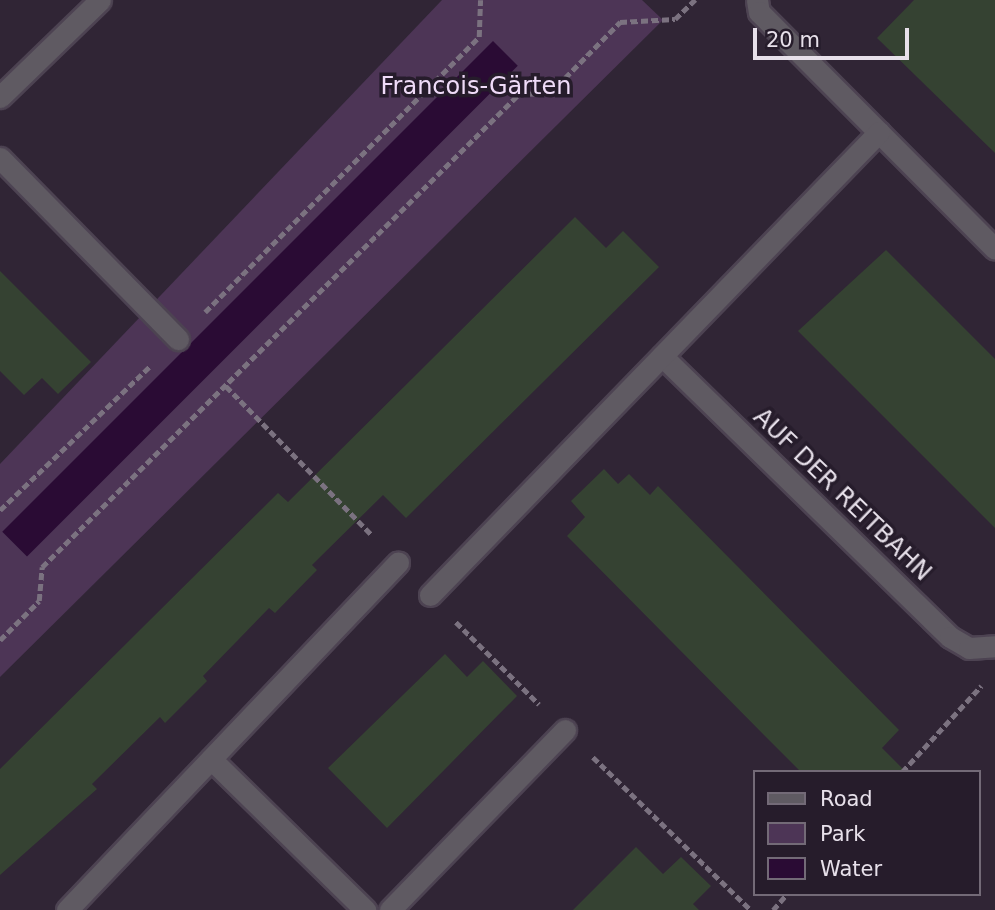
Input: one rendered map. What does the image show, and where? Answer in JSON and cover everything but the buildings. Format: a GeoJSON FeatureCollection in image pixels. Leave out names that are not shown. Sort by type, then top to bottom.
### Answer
{"type":"FeatureCollection","features":[{"type":"Feature","properties":{"kind":"street"},"geometry":{"type":"LineString","coordinates":[[0,97],[100,0]]}},
{"type":"Feature","properties":{"kind":"street"},"geometry":{"type":"LineString","coordinates":[[757,0],[759,12],[995,249]]}},
{"type":"Feature","properties":{"kind":"street"},"geometry":{"type":"LineString","coordinates":[[430,595],[879,132]]}},
{"type":"Feature","properties":{"kind":"street"},"geometry":{"type":"LineString","coordinates":[[0,158],[178,340]]}},
{"type":"Feature","properties":{"kind":"street","name":"AUF DER REITBAHN"},"geometry":{"type":"LineString","coordinates":[[662,356],[950,637],[989,648]]}},
{"type":"Feature","properties":{"kind":"street"},"geometry":{"type":"LineString","coordinates":[[67,910],[398,562]]}},
{"type":"Feature","properties":{"kind":"street"},"geometry":{"type":"LineString","coordinates":[[390,910],[565,730]]}},
{"type":"Feature","properties":{"kind":"street"},"geometry":{"type":"LineString","coordinates":[[211,759],[365,910]]}},
{"type":"Feature","properties":{"kind":"path"},"geometry":{"type":"LineString","coordinates":[[0,510],[178,340],[479,37],[480,0]]}},
{"type":"Feature","properties":{"kind":"path"},"geometry":{"type":"LineString","coordinates":[[0,640],[39,601],[43,567],[519,94],[550,93],[620,22],[675,19],[695,0]]}},
{"type":"Feature","properties":{"kind":"path"},"geometry":{"type":"LineString","coordinates":[[226,386],[398,562]]}},
{"type":"Feature","properties":{"kind":"path"},"geometry":{"type":"LineString","coordinates":[[430,595],[493,659]]}},
{"type":"Feature","properties":{"kind":"path"},"geometry":{"type":"LineString","coordinates":[[904,770],[981,688],[989,648]]}},
{"type":"Feature","properties":{"kind":"path"},"geometry":{"type":"LineString","coordinates":[[630,794],[751,910]]}},
{"type":"Feature","properties":{"kind":"path"},"geometry":{"type":"LineString","coordinates":[[773,910],[786,896]]}},
{"type":"Feature","properties":{"kind":"green space","name":"Francois-Gärten"},"geometry":{"type":"Polygon","coordinates":[[[442,0],[642,0],[663,20],[0,677],[0,464],[442,0]]]}},
{"type":"Feature","properties":{"kind":"water"},"geometry":{"type":"Polygon","coordinates":[[[493,41],[518,66],[27,556],[2,532],[493,41]]]}}]}
